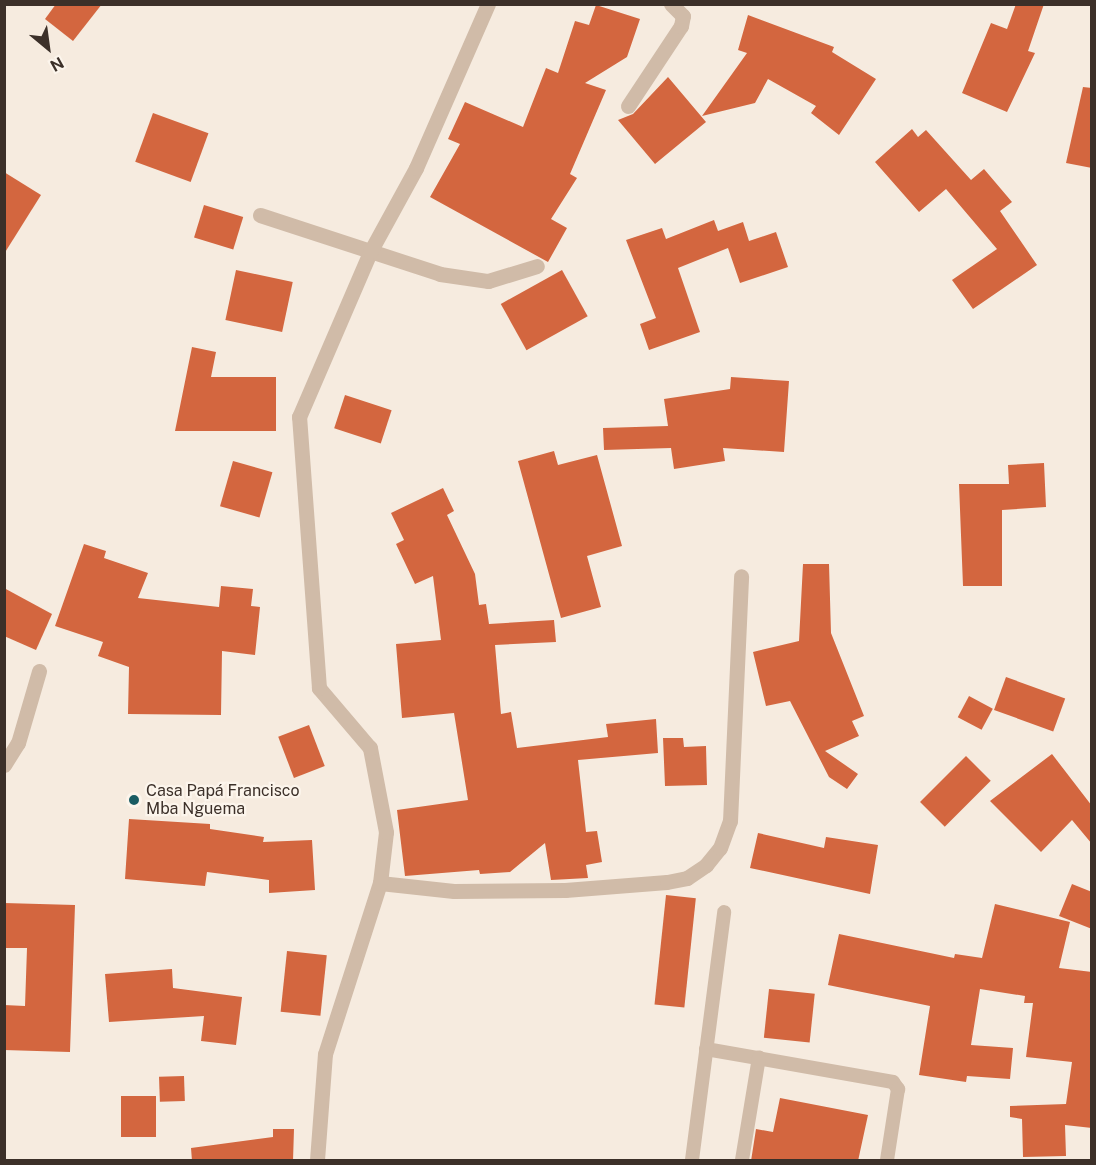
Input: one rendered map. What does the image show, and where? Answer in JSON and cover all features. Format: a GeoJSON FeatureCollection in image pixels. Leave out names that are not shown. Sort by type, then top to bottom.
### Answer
{"type":"FeatureCollection","features":[{"type":"Feature","properties":{"kind":"street"},"geometry":{"type":"LineString","coordinates":[[317,1161],[325,1054],[380,883],[386,832],[370,748],[319,688],[299,417],[370,252],[416,168],[488,4]]}},
{"type":"Feature","properties":{"kind":"street"},"geometry":{"type":"LineString","coordinates":[[628,106],[681,26],[683,16],[671,4]]}},
{"type":"Feature","properties":{"kind":"street"},"geometry":{"type":"LineString","coordinates":[[260,215],[440,274],[488,281],[537,266]]}},
{"type":"Feature","properties":{"kind":"street"},"geometry":{"type":"LineString","coordinates":[[380,883],[454,891],[565,890],[666,882],[687,878],[706,866],[720,848],[730,821],[741,576]]}},
{"type":"Feature","properties":{"kind":"street"},"geometry":{"type":"LineString","coordinates":[[4,765],[18,743],[39,671]]}},
{"type":"Feature","properties":{"kind":"lane"},"geometry":{"type":"LineString","coordinates":[[692,1161],[724,912]]}},
{"type":"Feature","properties":{"kind":"lane"},"geometry":{"type":"LineString","coordinates":[[706,1048],[893,1082],[898,1089],[887,1161]]}},
{"type":"Feature","properties":{"kind":"lane"},"geometry":{"type":"LineString","coordinates":[[742,1161],[759,1057]]}},
{"type":"Feature","properties":{"kind":"building"},"geometry":{"type":"Polygon","coordinates":[[[56,4],[102,4],[73,41],[45,19],[56,4]]]}},
{"type":"Feature","properties":{"kind":"building"},"geometry":{"type":"Polygon","coordinates":[[[1016,4],[1044,4],[1028,51],[1035,53],[1007,112],[962,93],[991,23],[1007,29],[1016,4]]]}},
{"type":"Feature","properties":{"kind":"building"},"geometry":{"type":"Polygon","coordinates":[[[596,5],[640,19],[627,57],[585,83],[606,90],[570,174],[577,178],[551,219],[567,228],[548,262],[430,197],[460,144],[448,139],[465,102],[523,127],[546,68],[558,73],[575,21],[589,25],[596,5]]]}},
{"type":"Feature","properties":{"kind":"building"},"geometry":{"type":"Polygon","coordinates":[[[748,15],[834,47],[832,52],[876,79],[839,135],[811,113],[816,106],[768,79],[755,103],[702,116],[747,53],[738,50],[748,15]]]}},
{"type":"Feature","properties":{"kind":"building"},"geometry":{"type":"Polygon","coordinates":[[[668,77],[706,122],[655,164],[618,120],[633,114],[668,77]]]}},
{"type":"Feature","properties":{"kind":"building"},"geometry":{"type":"Polygon","coordinates":[[[1083,87],[1092,88],[1092,168],[1066,163],[1083,87]]]}},
{"type":"Feature","properties":{"kind":"building"},"geometry":{"type":"Polygon","coordinates":[[[153,113],[208,133],[191,182],[135,162],[153,113]]]}},
{"type":"Feature","properties":{"kind":"building"},"geometry":{"type":"Polygon","coordinates":[[[912,129],[918,137],[926,130],[971,180],[984,169],[1012,202],[1000,211],[1037,265],[973,309],[952,280],[997,249],[946,189],[919,212],[875,162],[912,129]]]}},
{"type":"Feature","properties":{"kind":"building"},"geometry":{"type":"Polygon","coordinates":[[[4,172],[41,195],[4,254],[4,172]]]}},
{"type":"Feature","properties":{"kind":"building"},"geometry":{"type":"Polygon","coordinates":[[[204,205],[243,217],[233,250],[194,238],[204,205]]]}},
{"type":"Feature","properties":{"kind":"building"},"geometry":{"type":"Polygon","coordinates":[[[714,220],[718,231],[743,222],[749,241],[776,232],[788,267],[740,283],[728,248],[678,268],[700,332],[649,350],[640,324],[656,318],[626,240],[662,228],[666,239],[714,220]]]}},
{"type":"Feature","properties":{"kind":"building"},"geometry":{"type":"Polygon","coordinates":[[[236,270],[293,282],[282,332],[225,320],[236,270]]]}},
{"type":"Feature","properties":{"kind":"building"},"geometry":{"type":"Polygon","coordinates":[[[562,270],[588,316],[526,350],[501,304],[562,270]]]}},
{"type":"Feature","properties":{"kind":"building"},"geometry":{"type":"Polygon","coordinates":[[[192,347],[216,352],[211,377],[276,377],[276,431],[175,431],[192,347]]]}},
{"type":"Feature","properties":{"kind":"building"},"geometry":{"type":"Polygon","coordinates":[[[731,377],[789,381],[784,452],[723,448],[725,461],[674,469],[671,448],[604,450],[603,428],[668,426],[664,399],[730,389],[731,377]]]}},
{"type":"Feature","properties":{"kind":"building"},"geometry":{"type":"Polygon","coordinates":[[[345,395],[392,410],[381,443],[334,428],[345,395]]]}},
{"type":"Feature","properties":{"kind":"building"},"geometry":{"type":"Polygon","coordinates":[[[554,451],[558,465],[597,455],[622,546],[587,556],[601,607],[561,618],[518,461],[554,451]]]}},
{"type":"Feature","properties":{"kind":"building"},"geometry":{"type":"Polygon","coordinates":[[[233,461],[272,472],[259,517],[220,506],[233,461]]]}},
{"type":"Feature","properties":{"kind":"building"},"geometry":{"type":"Polygon","coordinates":[[[1044,463],[1046,507],[1002,510],[1002,586],[963,586],[959,484],[1009,484],[1008,465],[1044,463]]]}},
{"type":"Feature","properties":{"kind":"building"},"geometry":{"type":"Polygon","coordinates":[[[443,488],[454,511],[447,515],[475,574],[479,605],[486,604],[489,624],[554,620],[556,642],[495,645],[501,714],[511,712],[517,748],[608,737],[606,724],[656,719],[658,753],[578,760],[586,832],[597,831],[602,862],[586,865],[588,878],[551,880],[545,843],[510,872],[480,874],[479,870],[405,876],[397,810],[468,800],[454,713],[402,718],[396,644],[441,640],[433,576],[415,584],[396,544],[404,540],[391,513],[443,488]]]}},
{"type":"Feature","properties":{"kind":"building"},"geometry":{"type":"Polygon","coordinates":[[[84,544],[106,551],[104,558],[148,573],[138,598],[219,607],[221,586],[253,589],[251,606],[260,607],[255,655],[222,651],[221,715],[128,714],[129,667],[98,656],[103,642],[55,626],[84,544]]]}},
{"type":"Feature","properties":{"kind":"building"},"geometry":{"type":"Polygon","coordinates":[[[803,564],[829,564],[831,633],[864,716],[852,721],[859,736],[825,751],[858,774],[847,789],[829,777],[790,701],[766,706],[753,652],[799,641],[803,564]]]}},
{"type":"Feature","properties":{"kind":"building"},"geometry":{"type":"Polygon","coordinates":[[[4,588],[52,614],[36,650],[4,636],[4,588]]]}},
{"type":"Feature","properties":{"kind":"building"},"geometry":{"type":"Polygon","coordinates":[[[1006,677],[1065,699],[1053,731],[994,710],[1006,677]]]}},
{"type":"Feature","properties":{"kind":"building"},"geometry":{"type":"Polygon","coordinates":[[[969,696],[993,709],[982,730],[958,717],[969,696]]]}},
{"type":"Feature","properties":{"kind":"building"},"geometry":{"type":"Polygon","coordinates":[[[309,725],[325,766],[294,778],[278,737],[309,725]]]}},
{"type":"Feature","properties":{"kind":"building"},"geometry":{"type":"Polygon","coordinates":[[[663,738],[683,738],[684,747],[706,746],[707,785],[665,786],[663,738]]]}},
{"type":"Feature","properties":{"kind":"building"},"geometry":{"type":"Polygon","coordinates":[[[1052,754],[1092,806],[1092,844],[1072,820],[1041,852],[990,801],[1052,754]]]}},
{"type":"Feature","properties":{"kind":"building"},"geometry":{"type":"Polygon","coordinates":[[[966,756],[991,781],[945,827],[920,802],[966,756]]]}},
{"type":"Feature","properties":{"kind":"building"},"geometry":{"type":"Polygon","coordinates":[[[129,819],[210,824],[210,829],[264,837],[263,842],[312,840],[315,890],[269,893],[269,880],[207,872],[205,886],[125,879],[129,819]]]}},
{"type":"Feature","properties":{"kind":"building"},"geometry":{"type":"Polygon","coordinates":[[[758,833],[824,848],[826,837],[878,845],[870,894],[750,868],[758,833]]]}},
{"type":"Feature","properties":{"kind":"building"},"geometry":{"type":"Polygon","coordinates":[[[1072,884],[1092,892],[1092,929],[1059,916],[1072,884]]]}},
{"type":"Feature","properties":{"kind":"building"},"geometry":{"type":"Polygon","coordinates":[[[666,895],[696,898],[684,1008],[655,1004],[666,895]]]}},
{"type":"Feature","properties":{"kind":"building"},"geometry":{"type":"Polygon","coordinates":[[[4,903],[75,905],[70,1052],[4,1050],[4,1005],[25,1006],[27,948],[4,948],[4,903]]]}},
{"type":"Feature","properties":{"kind":"building"},"geometry":{"type":"Polygon","coordinates":[[[995,904],[1070,922],[1059,968],[1092,972],[1092,1128],[1065,1125],[1066,1156],[1023,1157],[1022,1119],[1010,1117],[1010,1106],[1066,1104],[1072,1062],[1026,1057],[1033,1003],[1024,1003],[1025,996],[980,989],[971,1045],[1013,1048],[1010,1079],[967,1076],[966,1082],[919,1075],[930,1006],[828,985],[839,934],[954,958],[955,954],[982,958],[995,904]]]}},
{"type":"Feature","properties":{"kind":"building"},"geometry":{"type":"Polygon","coordinates":[[[287,951],[327,955],[320,1016],[281,1012],[287,951]]]}},
{"type":"Feature","properties":{"kind":"building"},"geometry":{"type":"Polygon","coordinates":[[[172,969],[173,988],[242,997],[236,1045],[201,1041],[204,1016],[109,1022],[105,974],[172,969]]]}},
{"type":"Feature","properties":{"kind":"building"},"geometry":{"type":"Polygon","coordinates":[[[769,989],[815,994],[810,1043],[764,1038],[769,989]]]}},
{"type":"Feature","properties":{"kind":"building"},"geometry":{"type":"Polygon","coordinates":[[[184,1076],[185,1101],[160,1102],[159,1077],[184,1076]]]}},
{"type":"Feature","properties":{"kind":"building"},"geometry":{"type":"Polygon","coordinates":[[[121,1096],[156,1096],[156,1137],[121,1137],[121,1096]]]}},
{"type":"Feature","properties":{"kind":"building"},"geometry":{"type":"Polygon","coordinates":[[[780,1098],[868,1115],[858,1161],[751,1161],[756,1129],[773,1132],[780,1098]]]}},
{"type":"Feature","properties":{"kind":"building"},"geometry":{"type":"Polygon","coordinates":[[[273,1129],[294,1129],[293,1161],[192,1161],[191,1148],[273,1137],[273,1129]]]}},
{"type":"Feature","properties":{"kind":"place","name":"Casa Papá Francisco Mba Nguema"},"geometry":{"type":"Point","coordinates":[134,800]}}]}
